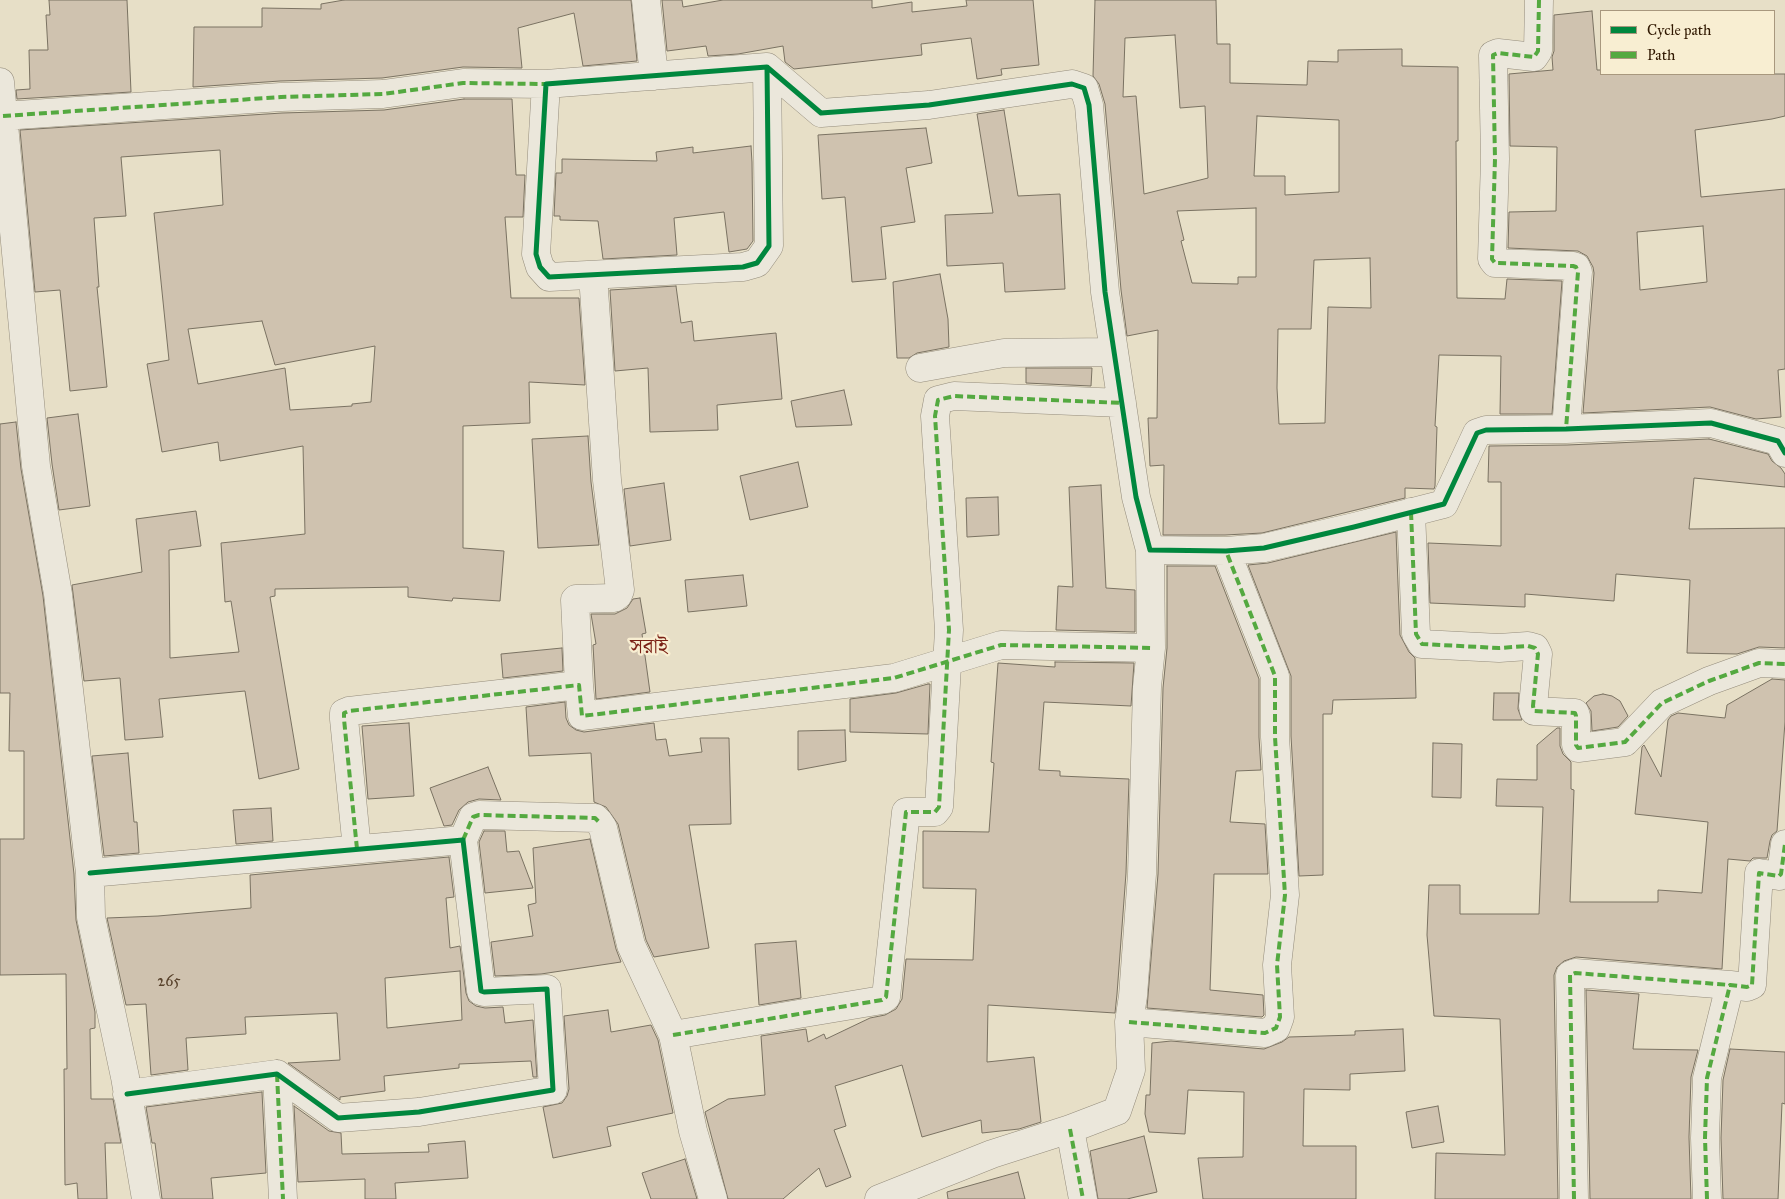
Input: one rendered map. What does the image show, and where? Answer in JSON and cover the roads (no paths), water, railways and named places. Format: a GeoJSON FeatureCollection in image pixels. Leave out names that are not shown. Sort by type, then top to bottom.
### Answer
{"type":"FeatureCollection","features":[{"type":"Feature","properties":{"kind":"street"},"geometry":{"type":"LineString","coordinates":[[646,0],[654,76]]}},
{"type":"Feature","properties":{"kind":"street"},"geometry":{"type":"LineString","coordinates":[[1539,0],[1538,51],[1534,57],[1498,53],[1493,55],[1495,159],[1492,260],[1499,263],[1576,267],[1578,272],[1566,429]]}},
{"type":"Feature","properties":{"kind":"street"},"geometry":{"type":"LineString","coordinates":[[546,84],[536,254],[540,267],[549,278],[743,267],[757,263],[769,246],[767,67]]}},
{"type":"Feature","properties":{"kind":"street"},"geometry":{"type":"LineString","coordinates":[[3,116],[281,98],[383,94],[463,83],[546,84],[767,67],[821,113],[929,105],[1072,84],[1084,88],[1088,105],[1105,292],[1136,497],[1150,550],[1151,648],[1147,687],[1142,874],[1133,996],[1129,1022],[1131,1070],[1117,1110],[1070,1129],[992,1154],[879,1199]]}},
{"type":"Feature","properties":{"kind":"street"},"geometry":{"type":"LineString","coordinates":[[0,82],[36,466],[57,588],[90,873],[91,917],[125,1077],[146,1199]]}},
{"type":"Feature","properties":{"kind":"street"},"geometry":{"type":"LineString","coordinates":[[593,275],[607,480],[620,590],[614,598],[575,600],[582,716],[894,678],[1001,645],[1151,648]]}},
{"type":"Feature","properties":{"kind":"street"},"geometry":{"type":"LineString","coordinates":[[920,368],[1004,353],[1114,352]]}},
{"type":"Feature","properties":{"kind":"street"},"geometry":{"type":"LineString","coordinates":[[673,1035],[882,1000],[886,997],[906,812],[935,812],[939,807],[949,630],[935,416],[938,400],[954,396],[1122,404]]}},
{"type":"Feature","properties":{"kind":"street"},"geometry":{"type":"LineString","coordinates":[[1150,550],[1226,551],[1264,548],[1444,504],[1477,433],[1486,430],[1566,429],[1711,422],[1778,441],[1785,453]]}},
{"type":"Feature","properties":{"kind":"street"},"geometry":{"type":"LineString","coordinates":[[1411,512],[1416,634],[1422,644],[1499,648],[1528,646],[1535,648],[1538,654],[1534,712],[1575,713],[1576,745],[1578,748],[1626,742],[1662,703],[1710,681],[1760,664],[1785,664]]}},
{"type":"Feature","properties":{"kind":"street"},"geometry":{"type":"LineString","coordinates":[[1129,1022],[1265,1033],[1276,1028],[1280,1017],[1278,965],[1285,895],[1275,737],[1275,676],[1226,551]]}},
{"type":"Feature","properties":{"kind":"street"},"geometry":{"type":"LineString","coordinates":[[357,849],[344,713],[579,685]]}},
{"type":"Feature","properties":{"kind":"street"},"geometry":{"type":"LineString","coordinates":[[127,1094],[277,1074],[338,1118],[419,1112],[553,1090],[547,989],[484,992],[479,989],[464,840],[474,817],[479,815],[594,818],[600,822],[603,828],[631,945],[673,1035],[693,1131],[713,1199]]}},
{"type":"Feature","properties":{"kind":"street"},"geometry":{"type":"LineString","coordinates":[[90,873],[464,840]]}},
{"type":"Feature","properties":{"kind":"street"},"geometry":{"type":"LineString","coordinates":[[1574,1199],[1570,975],[1575,973],[1750,987],[1752,984],[1760,873],[1779,876],[1785,844]]}},
{"type":"Feature","properties":{"kind":"street"},"geometry":{"type":"LineString","coordinates":[[1707,1199],[1705,1138],[1707,1078],[1730,985]]}},
{"type":"Feature","properties":{"kind":"street"},"geometry":{"type":"LineString","coordinates":[[277,1074],[283,1199]]}},
{"type":"Feature","properties":{"kind":"street"},"geometry":{"type":"LineString","coordinates":[[1070,1129],[1083,1199]]}},
{"type":"Feature","properties":{"kind":"district","name":"সরাই"},"geometry":{"type":"Point","coordinates":[649,648]}}]}
